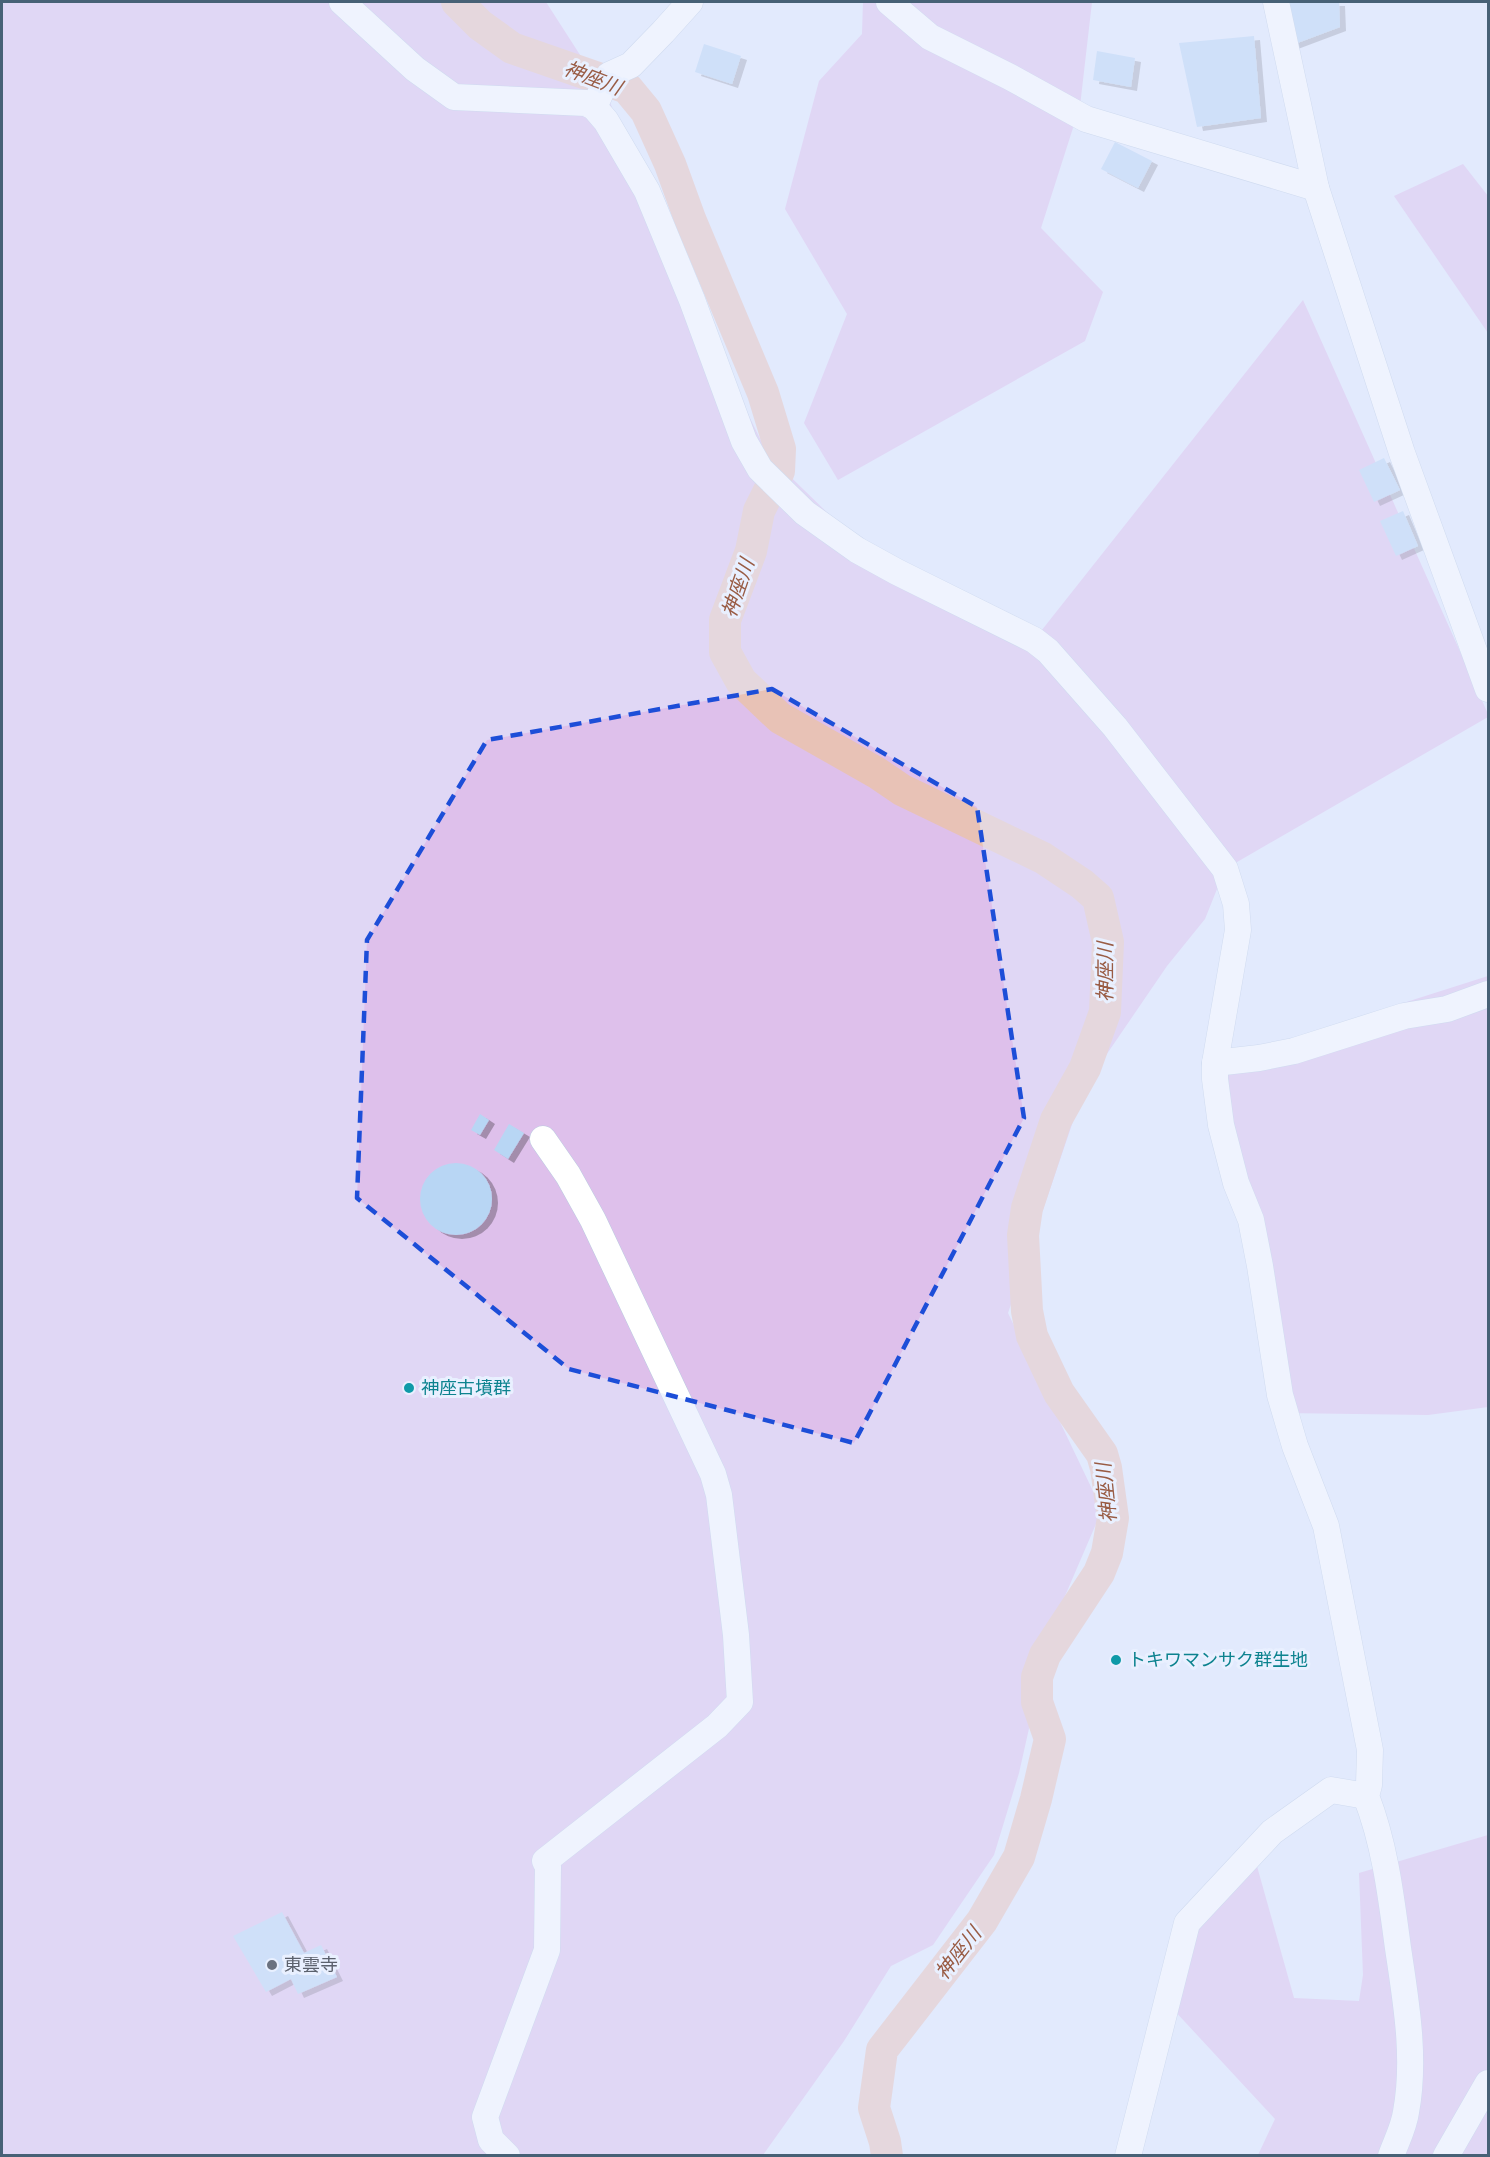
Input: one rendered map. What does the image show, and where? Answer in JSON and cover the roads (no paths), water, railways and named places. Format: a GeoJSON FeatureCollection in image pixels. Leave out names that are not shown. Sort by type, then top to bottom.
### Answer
{"type":"FeatureCollection","features":[{"type":"Feature","properties":{"kind":"street"},"geometry":{"type":"LineString","coordinates":[[342,2],[415,69],[454,97],[586,103],[594,107],[616,135],[647,191],[692,300],[744,441],[760,469],[804,513],[857,550],[1034,640],[1048,651],[1115,727],[1225,868],[1236,904],[1238,930],[1215,1063],[1215,1079],[1221,1125],[1236,1183],[1251,1220],[1280,1395],[1295,1446],[1326,1526],[1370,1750],[1369,1785],[1365,1796],[1376,1823],[1385,1860],[1409,2021],[1410,2080],[1406,2115],[1391,2156]]}},
{"type":"Feature","properties":{"kind":"street"},"geometry":{"type":"LineString","coordinates":[[594,107],[609,75],[631,65],[690,2]]}},
{"type":"Feature","properties":{"kind":"street"},"geometry":{"type":"LineString","coordinates":[[890,2],[930,38],[1010,77],[1086,119],[1316,188]]}},
{"type":"Feature","properties":{"kind":"street"},"geometry":{"type":"LineString","coordinates":[[1276,2],[1316,188],[1402,453],[1488,689]]}},
{"type":"Feature","properties":{"kind":"street"},"geometry":{"type":"LineString","coordinates":[[1215,1063],[1294,1051],[1404,1016],[1447,1009],[1488,994]]}},
{"type":"Feature","properties":{"kind":"street"},"geometry":{"type":"LineString","coordinates":[[507,2156],[491,2140],[485,2117],[547,1950],[548,1866],[545,1862],[717,1726],[740,1702],[735,1624],[719,1494],[713,1474],[593,1220],[568,1175],[543,1139]]}},
{"type":"Feature","properties":{"kind":"street"},"geometry":{"type":"LineString","coordinates":[[1128,2156],[1187,1923],[1272,1832],[1331,1790],[1365,1796]]}},
{"type":"Feature","properties":{"kind":"street"},"geometry":{"type":"LineString","coordinates":[[1446,2156],[1488,2083]]}},
{"type":"Feature","properties":{"kind":"waterway","name":"神座川"},"geometry":{"type":"LineString","coordinates":[[457,2],[480,25],[512,48],[627,88],[646,111],[670,164],[690,219],[763,393],[780,449],[779,471],[759,511],[751,551],[725,620],[725,652],[741,681],[780,718],[877,773],[902,790],[1043,858],[1082,884],[1098,898],[1108,942],[1105,1012],[1085,1068],[1056,1120],[1027,1208],[1023,1235],[1027,1311],[1032,1336],[1059,1393],[1102,1454],[1106,1468],[1113,1518],[1107,1553],[1099,1573],[1045,1655],[1037,1677],[1037,1702],[1050,1739],[1019,1857],[982,1921],[882,2050],[874,2108],[887,2156]]}},
{"type":"Feature","properties":{"kind":"place","name":"神座古墳群"},"geometry":{"type":"Point","coordinates":[409,1388]}},
{"type":"Feature","properties":{"kind":"place","name":"トキワマンサク群生地"},"geometry":{"type":"Point","coordinates":[1116,1660]}},
{"type":"Feature","properties":{"kind":"place","name":"東雲寺"},"geometry":{"type":"Point","coordinates":[272,1965]}}]}
